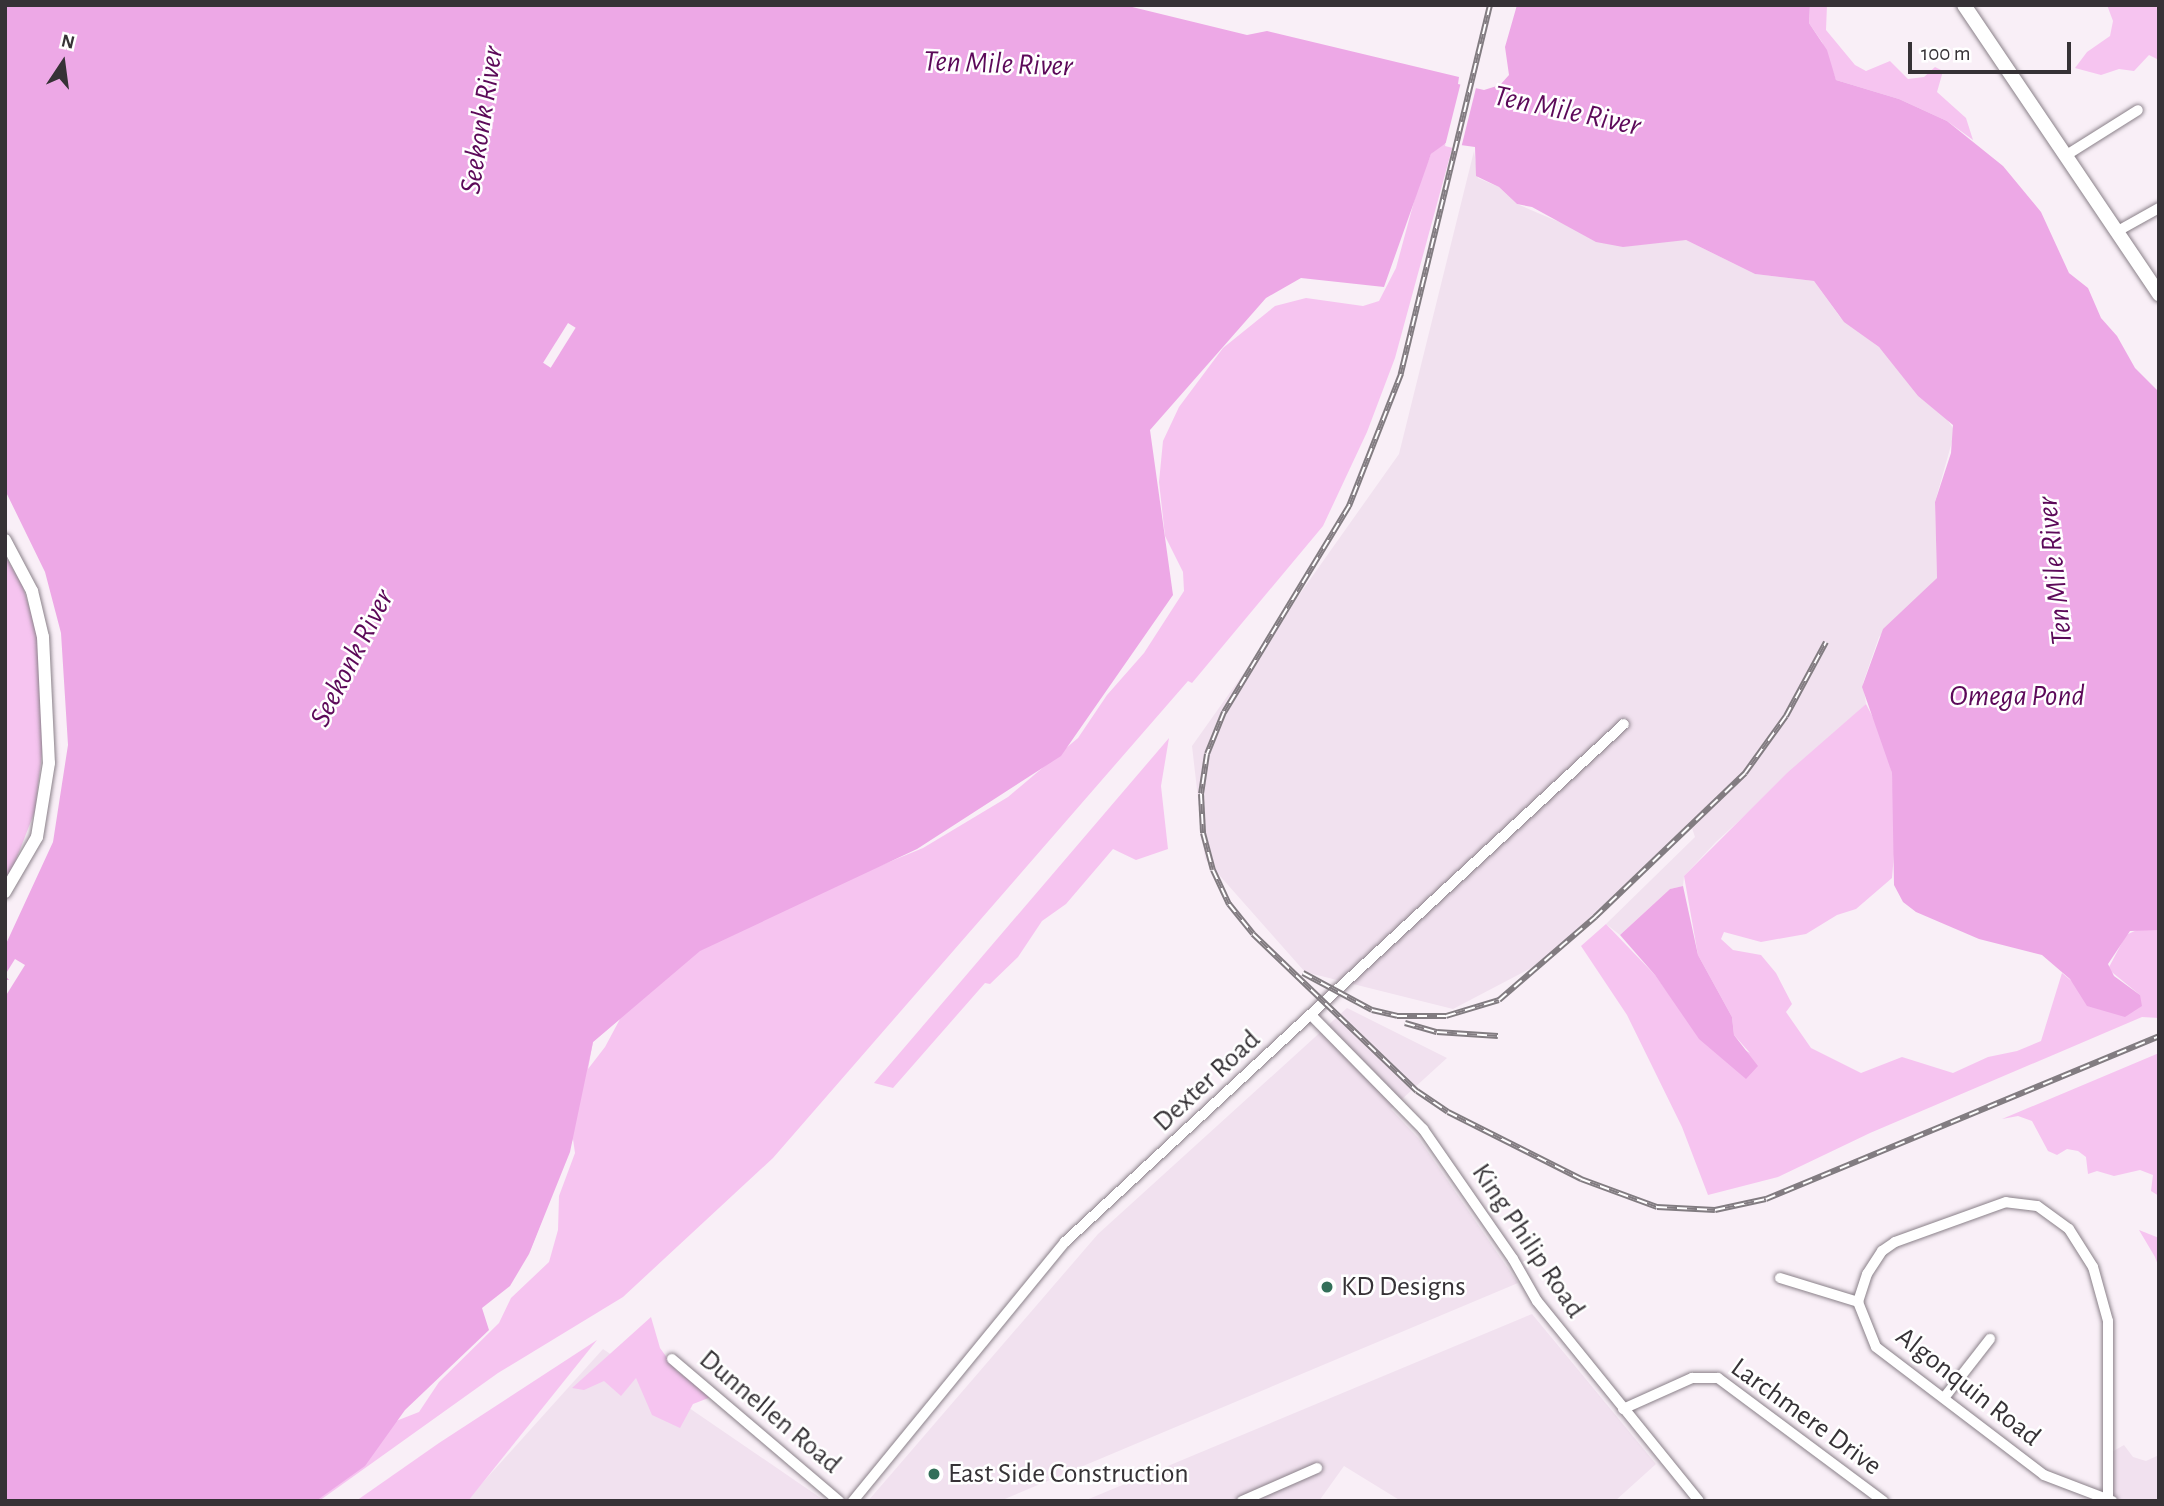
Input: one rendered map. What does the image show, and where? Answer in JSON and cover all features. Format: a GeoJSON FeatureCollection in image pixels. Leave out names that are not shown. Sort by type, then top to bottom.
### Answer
{"type":"FeatureCollection","features":[{"type":"Feature","properties":{"kind":"main road"},"geometry":{"type":"LineString","coordinates":[[1964,5],[2159,294]]}},
{"type":"Feature","properties":{"kind":"street"},"geometry":{"type":"LineString","coordinates":[[2066,156],[2138,110]]}},
{"type":"Feature","properties":{"kind":"street"},"geometry":{"type":"LineString","coordinates":[[2116,232],[2159,208]]}},
{"type":"Feature","properties":{"kind":"street"},"geometry":{"type":"LineString","coordinates":[[5,540],[32,591],[43,638],[50,763],[37,837],[5,892]]}},
{"type":"Feature","properties":{"kind":"street","name":"Dexter Road"},"geometry":{"type":"LineString","coordinates":[[853,1501],[1065,1242],[1624,724]]}},
{"type":"Feature","properties":{"kind":"street","name":"King Philip Road"},"geometry":{"type":"LineString","coordinates":[[1311,1015],[1423,1129],[1513,1259],[1537,1301],[1699,1501]]}},
{"type":"Feature","properties":{"kind":"street","name":"Algonquin Road"},"geometry":{"type":"LineString","coordinates":[[2006,1202],[2037,1206],[2055,1216],[2092,1267],[2108,1321],[2110,1500],[2069,1488],[2044,1475],[1944,1398],[1876,1346],[1858,1302],[1873,1264],[1895,1242],[2006,1202]]}},
{"type":"Feature","properties":{"kind":"street"},"geometry":{"type":"LineString","coordinates":[[1780,1278],[1858,1302]]}},
{"type":"Feature","properties":{"kind":"street"},"geometry":{"type":"LineString","coordinates":[[1944,1398],[1990,1339]]}},
{"type":"Feature","properties":{"kind":"street","name":"Dunnellen Road"},"geometry":{"type":"LineString","coordinates":[[672,1359],[839,1501]]}},
{"type":"Feature","properties":{"kind":"street","name":"Larchmere Drive"},"geometry":{"type":"LineString","coordinates":[[1623,1409],[1692,1378],[1718,1378],[1883,1501]]}},
{"type":"Feature","properties":{"kind":"street"},"geometry":{"type":"LineString","coordinates":[[1242,1501],[1317,1468]]}},
{"type":"Feature","properties":{"kind":"shaded area"},"geometry":{"type":"Polygon","coordinates":[[[1810,5],[1827,5],[1826,30],[1855,65],[1866,71],[1890,61],[1908,79],[1924,77],[1935,67],[1943,71],[1937,92],[1966,118],[1973,140],[1947,121],[1899,99],[1836,80],[1822,42],[1809,23],[1810,5]]]}},
{"type":"Feature","properties":{"kind":"shaded area"},"geometry":{"type":"Polygon","coordinates":[[[2107,5],[2159,5],[2159,60],[2149,55],[2134,71],[2119,69],[2101,75],[2075,68],[2087,52],[2110,36],[2113,21],[2107,5]]]}},
{"type":"Feature","properties":{"kind":"shaded area"},"geometry":{"type":"Polygon","coordinates":[[[1443,144],[1453,145],[1395,358],[1367,432],[1323,526],[1192,683],[1188,681],[773,1158],[623,1297],[498,1373],[319,1501],[305,1501],[396,1421],[419,1412],[439,1382],[499,1323],[511,1298],[549,1262],[558,1230],[559,1196],[575,1153],[573,1139],[529,1254],[604,980],[923,848],[1008,797],[1078,738],[1107,695],[1144,653],[1184,591],[1183,572],[1165,536],[1159,482],[1163,441],[1179,407],[1223,348],[1275,306],[1306,298],[1363,306],[1379,301],[1396,268],[1419,183],[1431,154],[1443,144]],[[620,1019],[593,1042],[588,1069],[605,1047],[620,1019]]]}},
{"type":"Feature","properties":{"kind":"shaded area"},"geometry":{"type":"Polygon","coordinates":[[[1474,151],[1478,178],[1499,187],[1517,204],[1552,219],[1571,226],[1686,240],[1755,274],[1814,281],[1840,317],[1885,352],[1918,396],[1946,418],[1955,431],[1935,502],[1937,578],[1879,637],[1863,683],[1866,704],[1716,842],[1684,876],[1683,886],[1670,889],[1620,935],[1606,924],[1695,837],[1692,828],[1537,965],[1453,1009],[1305,972],[1205,859],[1192,746],[1399,454],[1474,151]]]}},
{"type":"Feature","properties":{"kind":"shaded area"},"geometry":{"type":"Polygon","coordinates":[[[5,555],[23,587],[38,637],[43,745],[35,811],[5,888],[5,555]]]}},
{"type":"Feature","properties":{"kind":"shaded area"},"geometry":{"type":"Polygon","coordinates":[[[1866,704],[1883,737],[1892,773],[1896,831],[1892,878],[1856,909],[1837,915],[1806,934],[1761,942],[1724,932],[1721,939],[1733,950],[1761,955],[1776,973],[1792,1004],[1786,1012],[1811,1048],[1861,1073],[1902,1057],[1953,1073],[1988,1057],[2017,1051],[2041,1041],[2062,973],[2074,983],[2140,995],[2108,969],[2126,935],[2139,929],[2159,930],[2159,1018],[2142,1017],[1870,1133],[1778,1177],[1708,1195],[1682,1127],[1627,1015],[1581,946],[1606,924],[1655,975],[1684,1015],[1750,1053],[1734,1035],[1732,1017],[1698,955],[1684,876],[1787,773],[1866,704]]]}},
{"type":"Feature","properties":{"kind":"shaded area"},"geometry":{"type":"Polygon","coordinates":[[[1169,738],[1161,786],[1168,849],[1136,860],[1113,849],[1066,904],[1042,921],[1018,957],[990,984],[985,983],[893,1088],[874,1083],[1169,738]]]}},
{"type":"Feature","properties":{"kind":"shaded area"},"geometry":{"type":"Polygon","coordinates":[[[1347,1008],[1447,1058],[1391,1109],[1419,1139],[1518,1283],[1000,1501],[868,1501],[1098,1234],[1347,1008]]]}},
{"type":"Feature","properties":{"kind":"shaded area"},"geometry":{"type":"Polygon","coordinates":[[[2159,1053],[2159,1196],[2151,1191],[2153,1175],[2140,1170],[2114,1176],[2097,1171],[2088,1174],[2086,1157],[2078,1151],[2067,1149],[2057,1155],[2048,1151],[2032,1121],[2018,1116],[2002,1119],[2159,1053]]]}},
{"type":"Feature","properties":{"kind":"shaded area"},"geometry":{"type":"Polygon","coordinates":[[[2139,1230],[2159,1238],[2159,1268],[2155,1257],[2139,1230]]]}},
{"type":"Feature","properties":{"kind":"shaded area"},"geometry":{"type":"Polygon","coordinates":[[[1532,1314],[1656,1464],[1615,1501],[1401,1501],[1344,1466],[1319,1501],[1084,1501],[1532,1314]]]}},
{"type":"Feature","properties":{"kind":"shaded area"},"geometry":{"type":"Polygon","coordinates":[[[651,1317],[660,1348],[676,1370],[711,1397],[693,1404],[680,1428],[652,1415],[636,1378],[621,1396],[604,1381],[584,1390],[572,1388],[651,1317]]]}},
{"type":"Feature","properties":{"kind":"shaded area"},"geometry":{"type":"Polygon","coordinates":[[[597,1340],[468,1501],[356,1501],[439,1443],[597,1340]]]}},
{"type":"Feature","properties":{"kind":"shaded area"},"geometry":{"type":"Polygon","coordinates":[[[603,1349],[825,1501],[466,1501],[603,1349]]]}},
{"type":"Feature","properties":{"kind":"shaded area"},"geometry":{"type":"Polygon","coordinates":[[[2124,1445],[2133,1457],[2146,1461],[2159,1455],[2159,1501],[2089,1501],[2105,1494],[2105,1456],[2124,1445]]]}},
{"type":"Feature","properties":{"kind":"water"},"geometry":{"type":"Polygon","coordinates":[[[5,5],[1124,5],[1247,35],[1267,31],[1459,77],[1458,84],[1484,90],[1500,85],[1509,75],[1505,47],[1517,5],[1810,5],[1809,23],[1827,50],[1836,80],[1899,99],[1947,121],[2003,166],[2041,212],[2069,273],[2088,288],[2101,318],[2117,336],[2135,368],[2159,392],[2159,930],[2130,931],[2108,964],[2114,976],[2140,995],[2142,1006],[2125,1017],[2087,1006],[2070,979],[2042,955],[1979,939],[1916,912],[1903,902],[1894,885],[1892,773],[1862,687],[1883,629],[1937,578],[1935,502],[1951,453],[1953,425],[1918,396],[1879,347],[1844,322],[1814,281],[1755,274],[1686,240],[1623,247],[1596,242],[1532,207],[1517,204],[1499,187],[1476,176],[1475,147],[1446,143],[1431,154],[1384,287],[1301,278],[1266,298],[1150,430],[1173,595],[1061,756],[917,849],[700,951],[593,1042],[570,1152],[529,1254],[510,1286],[482,1308],[489,1330],[405,1410],[365,1466],[316,1501],[5,1501],[5,946],[53,842],[68,745],[61,633],[45,572],[5,490],[5,5]]]}},
{"type":"Feature","properties":{"kind":"water"},"geometry":{"type":"Polygon","coordinates":[[[1683,886],[1698,955],[1732,1017],[1734,1035],[1758,1066],[1746,1079],[1699,1039],[1655,975],[1620,935],[1670,889],[1683,886]]]}},
{"type":"Feature","properties":{"kind":"pier"},"geometry":{"type":"Polygon","coordinates":[[[1461,82],[1477,86],[1461,150],[1445,146],[1461,82]]]}},
{"type":"Feature","properties":{"kind":"pier"},"geometry":{"type":"Polygon","coordinates":[[[568,323],[576,328],[551,368],[543,363],[568,323]]]}},
{"type":"Feature","properties":{"kind":"pier"},"geometry":{"type":"Polygon","coordinates":[[[15,959],[25,965],[5,997],[5,980],[9,980],[5,975],[15,959]]]}},
{"type":"Feature","properties":{"kind":"railway"},"geometry":{"type":"LineString","coordinates":[[1490,5],[1401,374],[1349,506],[1224,712],[1207,754],[1201,794],[1203,833],[1213,870],[1229,904],[1253,934],[1417,1091],[1448,1112],[1581,1179],[1657,1207],[1715,1210],[1766,1199],[2159,1036]]}},
{"type":"Feature","properties":{"kind":"railway"},"geometry":{"type":"LineString","coordinates":[[1303,973],[1372,1010],[1397,1016],[1446,1016],[1499,1000],[1595,917],[1745,773],[1786,716],[1826,642]]}},
{"type":"Feature","properties":{"kind":"railway"},"geometry":{"type":"LineString","coordinates":[[1405,1023],[1437,1032],[1498,1036]]}},
{"type":"Feature","properties":{"kind":"place","name":"KD Designs"},"geometry":{"type":"Point","coordinates":[1327,1287]}},
{"type":"Feature","properties":{"kind":"place","name":"East Side Construction"},"geometry":{"type":"Point","coordinates":[934,1474]}},
{"type":"Feature","properties":{"kind":"water label","name":"Ten Mile River"},"geometry":{"type":"Point","coordinates":[998,64]}},
{"type":"Feature","properties":{"kind":"water label","name":"Ten Mile River"},"geometry":{"type":"Point","coordinates":[1567,111]}},
{"type":"Feature","properties":{"kind":"water label","name":"Seekonk River"},"geometry":{"type":"Point","coordinates":[482,120]}},
{"type":"Feature","properties":{"kind":"water label","name":"Ten Mile River"},"geometry":{"type":"Point","coordinates":[2055,571]}},
{"type":"Feature","properties":{"kind":"water label","name":"Seekonk River"},"geometry":{"type":"Point","coordinates":[352,658]}},
{"type":"Feature","properties":{"kind":"water label","name":"Omega Pond"},"geometry":{"type":"Point","coordinates":[2017,696]}}]}
